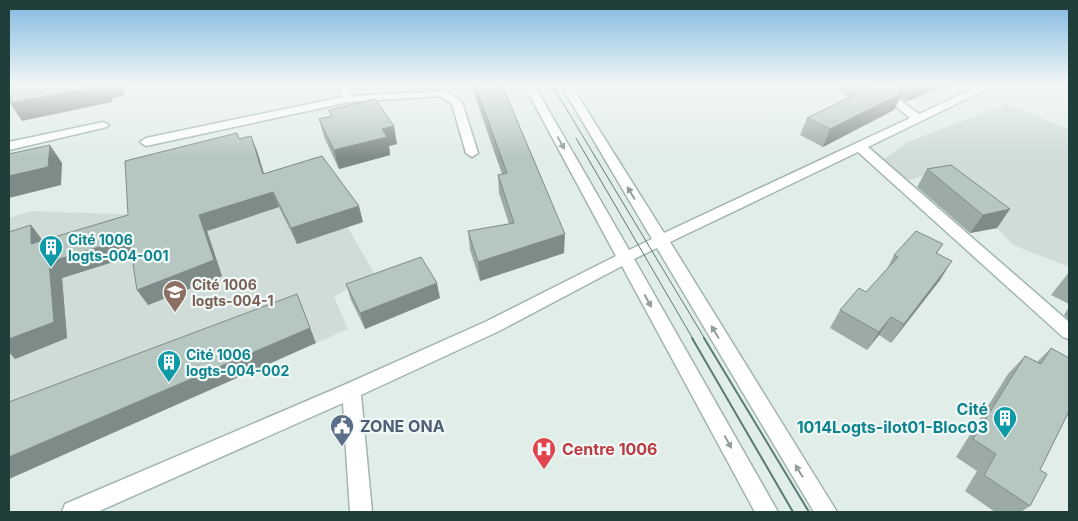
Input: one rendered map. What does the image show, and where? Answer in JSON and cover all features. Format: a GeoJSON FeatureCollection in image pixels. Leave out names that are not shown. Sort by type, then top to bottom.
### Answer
{"type":"FeatureCollection","features":[{"type":"Feature","properties":{"kind":"street"},"geometry":{"type":"LineString","coordinates":[[146,142],[300,109]]}},
{"type":"Feature","properties":{"kind":"street"},"geometry":{"type":"LineString","coordinates":[[459,109],[472,153]]}},
{"type":"Feature","properties":{"kind":"street"},"geometry":{"type":"LineString","coordinates":[[542,109],[767,512]]}},
{"type":"Feature","properties":{"kind":"street"},"geometry":{"type":"LineString","coordinates":[[581,109],[826,512]]}},
{"type":"Feature","properties":{"kind":"street"},"geometry":{"type":"LineString","coordinates":[[905,109],[918,119]]}},
{"type":"Feature","properties":{"kind":"street"},"geometry":{"type":"LineString","coordinates":[[73,512],[351,391],[491,327],[624,258],[939,109]]}},
{"type":"Feature","properties":{"kind":"street"},"geometry":{"type":"LineString","coordinates":[[9,146],[103,125]]}},
{"type":"Feature","properties":{"kind":"street"},"geometry":{"type":"LineString","coordinates":[[859,146],[1069,332]]}},
{"type":"Feature","properties":{"kind":"street"},"geometry":{"type":"LineString","coordinates":[[351,391],[361,512]]}},
{"type":"Feature","properties":{"kind":"shaded area"},"geometry":{"type":"Polygon","coordinates":[[[993,109],[1020,109],[1069,129],[1069,267],[1013,245],[997,228],[926,175],[908,180],[884,159],[908,142],[993,109]]]}},
{"type":"Feature","properties":{"kind":"shaded area","name":"Cité 1006 logts-004-1"},"geometry":{"type":"Polygon","coordinates":[[[313,167],[374,273],[334,297],[348,329],[9,479],[9,218],[32,211],[145,215],[313,167]]]}},
{"type":"Feature","properties":{"kind":"building"},"geometry":{"type":"Polygon","coordinates":[[[382,109],[394,126],[382,129],[387,137],[334,150],[319,119],[332,116],[329,110],[382,109]]]}},
{"type":"Feature","properties":{"kind":"building"},"geometry":{"type":"Polygon","coordinates":[[[484,109],[512,109],[565,234],[478,262],[468,231],[514,223],[498,175],[507,173],[484,109]]]}},
{"type":"Feature","properties":{"kind":"building"},"geometry":{"type":"Polygon","coordinates":[[[825,109],[869,109],[830,129],[807,118],[825,109]]]}},
{"type":"Feature","properties":{"kind":"building"},"geometry":{"type":"Polygon","coordinates":[[[237,133],[239,139],[251,136],[263,174],[322,156],[359,206],[291,228],[273,192],[199,215],[214,260],[137,290],[129,238],[49,262],[54,322],[9,339],[9,232],[31,225],[31,244],[128,215],[125,161],[237,133]]]}},
{"type":"Feature","properties":{"kind":"building"},"geometry":{"type":"Polygon","coordinates":[[[50,145],[48,167],[9,176],[9,154],[50,145]]]}},
{"type":"Feature","properties":{"kind":"building"},"geometry":{"type":"Polygon","coordinates":[[[951,165],[1010,209],[983,215],[927,169],[951,165]]]}},
{"type":"Feature","properties":{"kind":"building"},"geometry":{"type":"Polygon","coordinates":[[[916,231],[943,244],[936,253],[952,261],[904,324],[891,317],[879,332],[840,310],[859,288],[866,292],[898,257],[894,255],[916,231]]]}},
{"type":"Feature","properties":{"kind":"building"},"geometry":{"type":"Polygon","coordinates":[[[421,257],[437,283],[360,313],[346,284],[421,257]]]}},
{"type":"Feature","properties":{"kind":"building"},"geometry":{"type":"Polygon","coordinates":[[[297,294],[310,328],[9,457],[9,402],[297,294]]]}},
{"type":"Feature","properties":{"kind":"building","name":"Cité 1014Logts-ilot01-Bloc03"},"geometry":{"type":"Polygon","coordinates":[[[1051,348],[1069,358],[1069,411],[1040,470],[1047,474],[1030,506],[984,475],[996,454],[973,439],[1025,356],[1041,364],[1051,348]]]}},
{"type":"Feature","properties":{"kind":"tram line"},"geometry":{"type":"LineString","coordinates":[[567,109],[705,339]]}},
{"type":"Feature","properties":{"kind":"tram line"},"geometry":{"type":"LineString","coordinates":[[576,138],[693,339]]}},
{"type":"Feature","properties":{"kind":"tram line"},"geometry":{"type":"LineString","coordinates":[[692,338],[793,512]]}},
{"type":"Feature","properties":{"kind":"tram line"},"geometry":{"type":"LineString","coordinates":[[704,338],[809,512]]}},
{"type":"Feature","properties":{"kind":"place","name":"Cité 1006 logts-004-001"},"geometry":{"type":"Point","coordinates":[51,268]}},
{"type":"Feature","properties":{"kind":"place","name":"Cité 1006 logts-004-1"},"geometry":{"type":"Point","coordinates":[175,313]}},
{"type":"Feature","properties":{"kind":"place","name":"Cité 1006 logts-004-002"},"geometry":{"type":"Point","coordinates":[169,383]}},
{"type":"Feature","properties":{"kind":"place","name":"Cité 1014Logts-ilot01-Bloc03"},"geometry":{"type":"Point","coordinates":[1005,439]}},
{"type":"Feature","properties":{"kind":"place","name":"ZONE ONA"},"geometry":{"type":"Point","coordinates":[342,447]}},
{"type":"Feature","properties":{"kind":"place","name":"Centre 1006"},"geometry":{"type":"Point","coordinates":[544,470]}}]}
